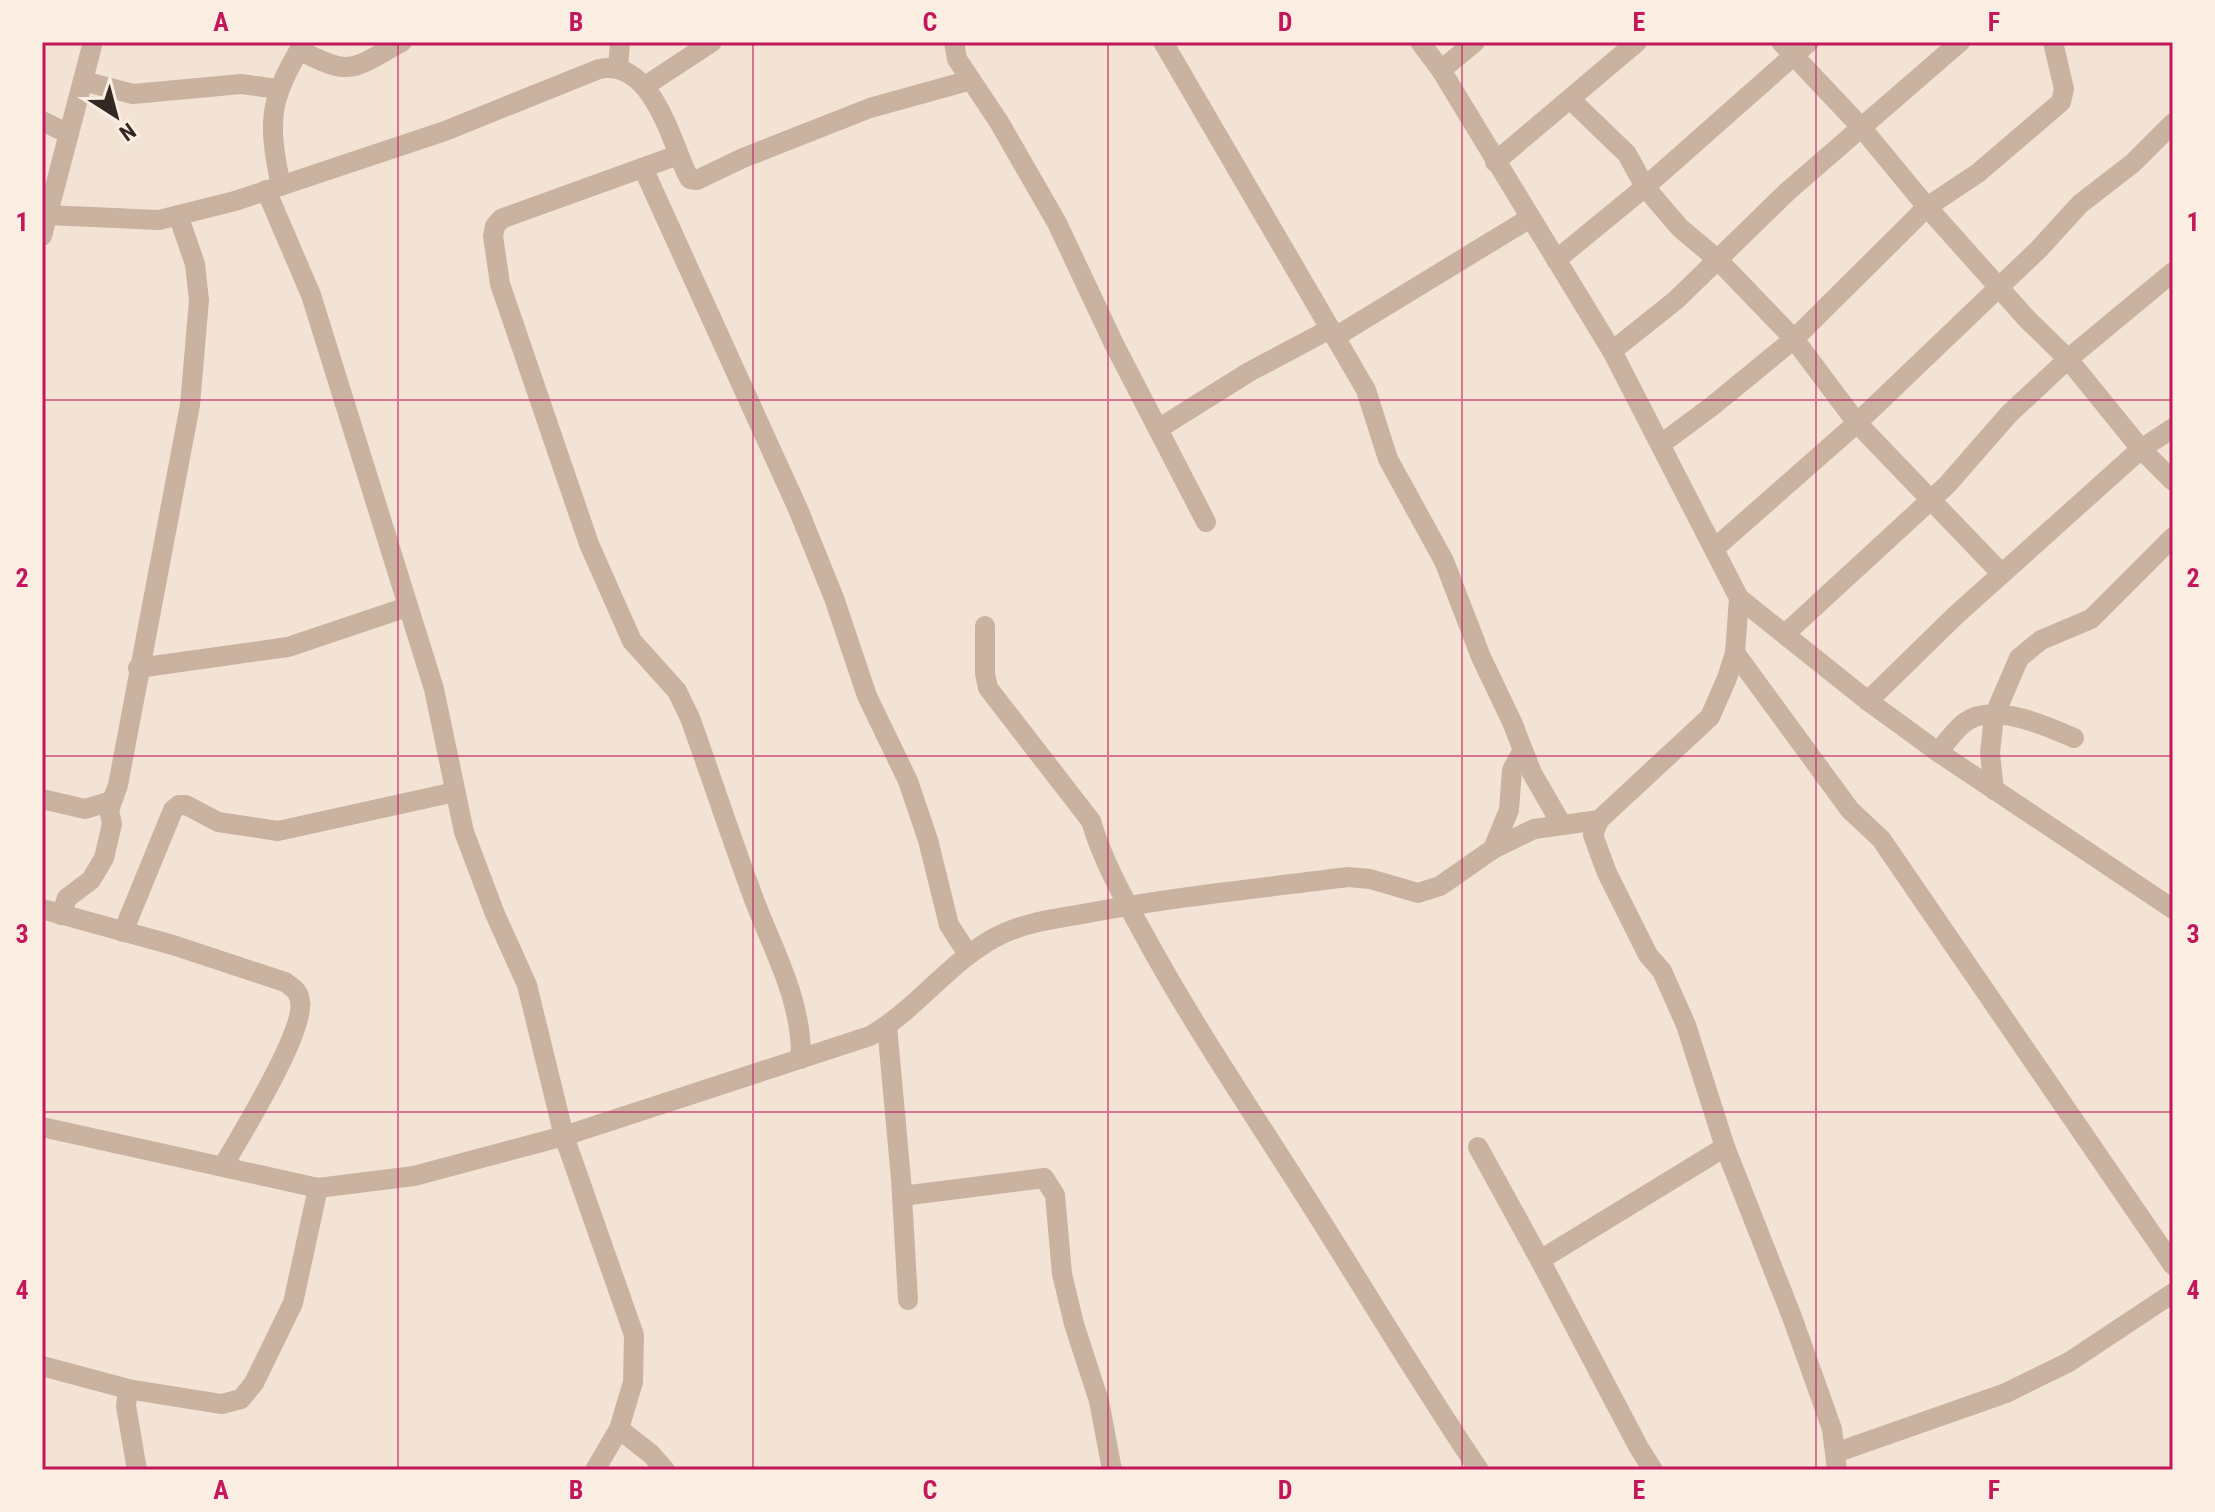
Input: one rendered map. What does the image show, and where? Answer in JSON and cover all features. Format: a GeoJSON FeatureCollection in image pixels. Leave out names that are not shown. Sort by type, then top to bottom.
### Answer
{"type":"FeatureCollection","features":[{"type":"Feature","properties":{"kind":"street"},"geometry":{"type":"LineString","coordinates":[[42,236],[93,42]]}},
{"type":"Feature","properties":{"kind":"street"},"geometry":{"type":"LineString","coordinates":[[402,42],[356,67],[344,69],[330,66],[301,46],[278,89],[274,105],[274,188],[311,295],[434,689],[469,846],[527,985],[564,1136],[634,1335],[633,1382],[619,1429],[595,1470]]}},
{"type":"Feature","properties":{"kind":"street"},"geometry":{"type":"LineString","coordinates":[[618,68],[620,42]]}},
{"type":"Feature","properties":{"kind":"street"},"geometry":{"type":"LineString","coordinates":[[645,86],[712,42]]}},
{"type":"Feature","properties":{"kind":"street"},"geometry":{"type":"LineString","coordinates":[[954,42],[957,59],[999,122],[1057,223],[1114,344],[1206,522]]}},
{"type":"Feature","properties":{"kind":"street"},"geometry":{"type":"LineString","coordinates":[[1163,42],[1366,390],[1388,459],[1444,561],[1481,657],[1532,773],[1562,825]]}},
{"type":"Feature","properties":{"kind":"street"},"geometry":{"type":"LineString","coordinates":[[1420,42],[1441,70],[1612,351],[1739,598],[1868,701],[1938,752],[2173,909]]}},
{"type":"Feature","properties":{"kind":"street"},"geometry":{"type":"LineString","coordinates":[[1441,70],[1475,42]]}},
{"type":"Feature","properties":{"kind":"street"},"geometry":{"type":"LineString","coordinates":[[1495,162],[1637,42]]}},
{"type":"Feature","properties":{"kind":"street"},"geometry":{"type":"LineString","coordinates":[[1556,260],[1645,187],[1788,49],[1809,42]]}},
{"type":"Feature","properties":{"kind":"street"},"geometry":{"type":"LineString","coordinates":[[1612,351],[1676,300],[1788,191],[1960,42]]}},
{"type":"Feature","properties":{"kind":"street"},"geometry":{"type":"LineString","coordinates":[[1661,444],[1794,339],[1927,207],[1978,173],[2061,102],[2064,89],[2053,42]]}},
{"type":"Feature","properties":{"kind":"street"},"geometry":{"type":"LineString","coordinates":[[1788,49],[1861,127],[1927,207],[2068,359],[2141,449],[2173,481]]}},
{"type":"Feature","properties":{"kind":"street"},"geometry":{"type":"LineString","coordinates":[[47,215],[159,220],[178,215],[274,188],[445,131],[612,66],[628,71],[645,86],[658,107],[690,179],[697,180],[743,158],[870,108],[971,80]]}},
{"type":"Feature","properties":{"kind":"street"},"geometry":{"type":"LineString","coordinates":[[83,81],[133,94],[241,84],[278,89]]}},
{"type":"Feature","properties":{"kind":"street"},"geometry":{"type":"LineString","coordinates":[[1571,100],[1627,154],[1645,187],[1680,228],[1717,259],[1794,339],[1857,423],[2002,574]]}},
{"type":"Feature","properties":{"kind":"street"},"geometry":{"type":"LineString","coordinates":[[42,121],[69,134]]}},
{"type":"Feature","properties":{"kind":"street"},"geometry":{"type":"LineString","coordinates":[[1715,548],[1857,423],[2039,249],[2080,204],[2133,163],[2173,123]]}},
{"type":"Feature","properties":{"kind":"street"},"geometry":{"type":"LineString","coordinates":[[678,155],[501,219],[495,226],[493,236],[500,284],[589,544],[632,641],[677,691],[690,718],[755,903],[788,981],[799,1018],[801,1059]]}},
{"type":"Feature","properties":{"kind":"street"},"geometry":{"type":"LineString","coordinates":[[643,168],[798,509],[834,598],[867,696],[908,781],[928,840],[949,925],[968,954]]}},
{"type":"Feature","properties":{"kind":"street"},"geometry":{"type":"LineString","coordinates":[[52,912],[91,880],[104,858],[112,824],[109,810],[118,785],[190,405],[199,300],[195,264],[178,215]]}},
{"type":"Feature","properties":{"kind":"street"},"geometry":{"type":"LineString","coordinates":[[1158,429],[1249,372],[1332,333],[1530,218]]}},
{"type":"Feature","properties":{"kind":"street"},"geometry":{"type":"LineString","coordinates":[[1785,634],[1947,485],[2009,414],[2068,359],[2173,272]]}},
{"type":"Feature","properties":{"kind":"street"},"geometry":{"type":"LineString","coordinates":[[1868,701],[2002,574],[2141,449],[2173,428]]}},
{"type":"Feature","properties":{"kind":"street"},"geometry":{"type":"LineString","coordinates":[[1994,790],[1990,753],[1994,716],[2019,658],[2041,640],[2091,619],[2173,537]]}},
{"type":"Feature","properties":{"kind":"street"},"geometry":{"type":"LineString","coordinates":[[1739,598],[1735,653],[1710,717],[1599,820],[1593,835],[1607,873],[1648,955],[1671,988],[1686,1025],[1725,1147],[1832,1429],[1836,1462],[2006,1393],[2069,1362],[2173,1293]]}},
{"type":"Feature","properties":{"kind":"street"},"geometry":{"type":"LineString","coordinates":[[138,668],[288,647],[407,607]]}},
{"type":"Feature","properties":{"kind":"street"},"geometry":{"type":"LineString","coordinates":[[985,626],[988,688],[1091,821],[1128,905],[1179,1000],[1355,1273],[1428,1395],[1479,1470]]}},
{"type":"Feature","properties":{"kind":"street"},"geometry":{"type":"LineString","coordinates":[[1735,653],[1850,810],[1881,839],[2173,1265]]}},
{"type":"Feature","properties":{"kind":"street"},"geometry":{"type":"LineString","coordinates":[[1938,752],[1965,722],[1978,716],[2030,719],[2074,738]]}},
{"type":"Feature","properties":{"kind":"street"},"geometry":{"type":"LineString","coordinates":[[1493,849],[1509,810],[1512,770],[1523,750]]}},
{"type":"Feature","properties":{"kind":"street"},"geometry":{"type":"LineString","coordinates":[[123,932],[173,810],[179,805],[186,805],[218,822],[278,831],[455,792]]}},
{"type":"Feature","properties":{"kind":"street"},"geometry":{"type":"LineString","coordinates":[[42,799],[85,809],[111,801]]}},
{"type":"Feature","properties":{"kind":"street"},"geometry":{"type":"LineString","coordinates":[[42,1127],[318,1188],[414,1176],[564,1136],[870,1036],[887,1026],[968,954],[1024,925],[1128,905],[1348,877],[1370,879],[1418,893],[1440,886],[1493,849],[1534,829],[1599,820]]}},
{"type":"Feature","properties":{"kind":"street"},"geometry":{"type":"LineString","coordinates":[[52,912],[285,982],[295,989],[301,1006],[284,1059],[223,1166]]}},
{"type":"Feature","properties":{"kind":"street"},"geometry":{"type":"LineString","coordinates":[[887,1026],[908,1300]]}},
{"type":"Feature","properties":{"kind":"street"},"geometry":{"type":"LineString","coordinates":[[1478,1147],[1653,1470]]}},
{"type":"Feature","properties":{"kind":"street"},"geometry":{"type":"LineString","coordinates":[[1540,1260],[1725,1147]]}},
{"type":"Feature","properties":{"kind":"street"},"geometry":{"type":"LineString","coordinates":[[902,1196],[1044,1178],[1051,1186],[1055,1195],[1062,1274],[1074,1324],[1099,1401],[1112,1470]]}},
{"type":"Feature","properties":{"kind":"street"},"geometry":{"type":"LineString","coordinates":[[42,1366],[128,1389],[222,1404],[241,1399],[254,1383],[293,1303],[318,1188]]}},
{"type":"Feature","properties":{"kind":"street"},"geometry":{"type":"LineString","coordinates":[[128,1389],[126,1406],[137,1470]]}},
{"type":"Feature","properties":{"kind":"street"},"geometry":{"type":"LineString","coordinates":[[619,1429],[651,1454],[665,1470]]}}]}
